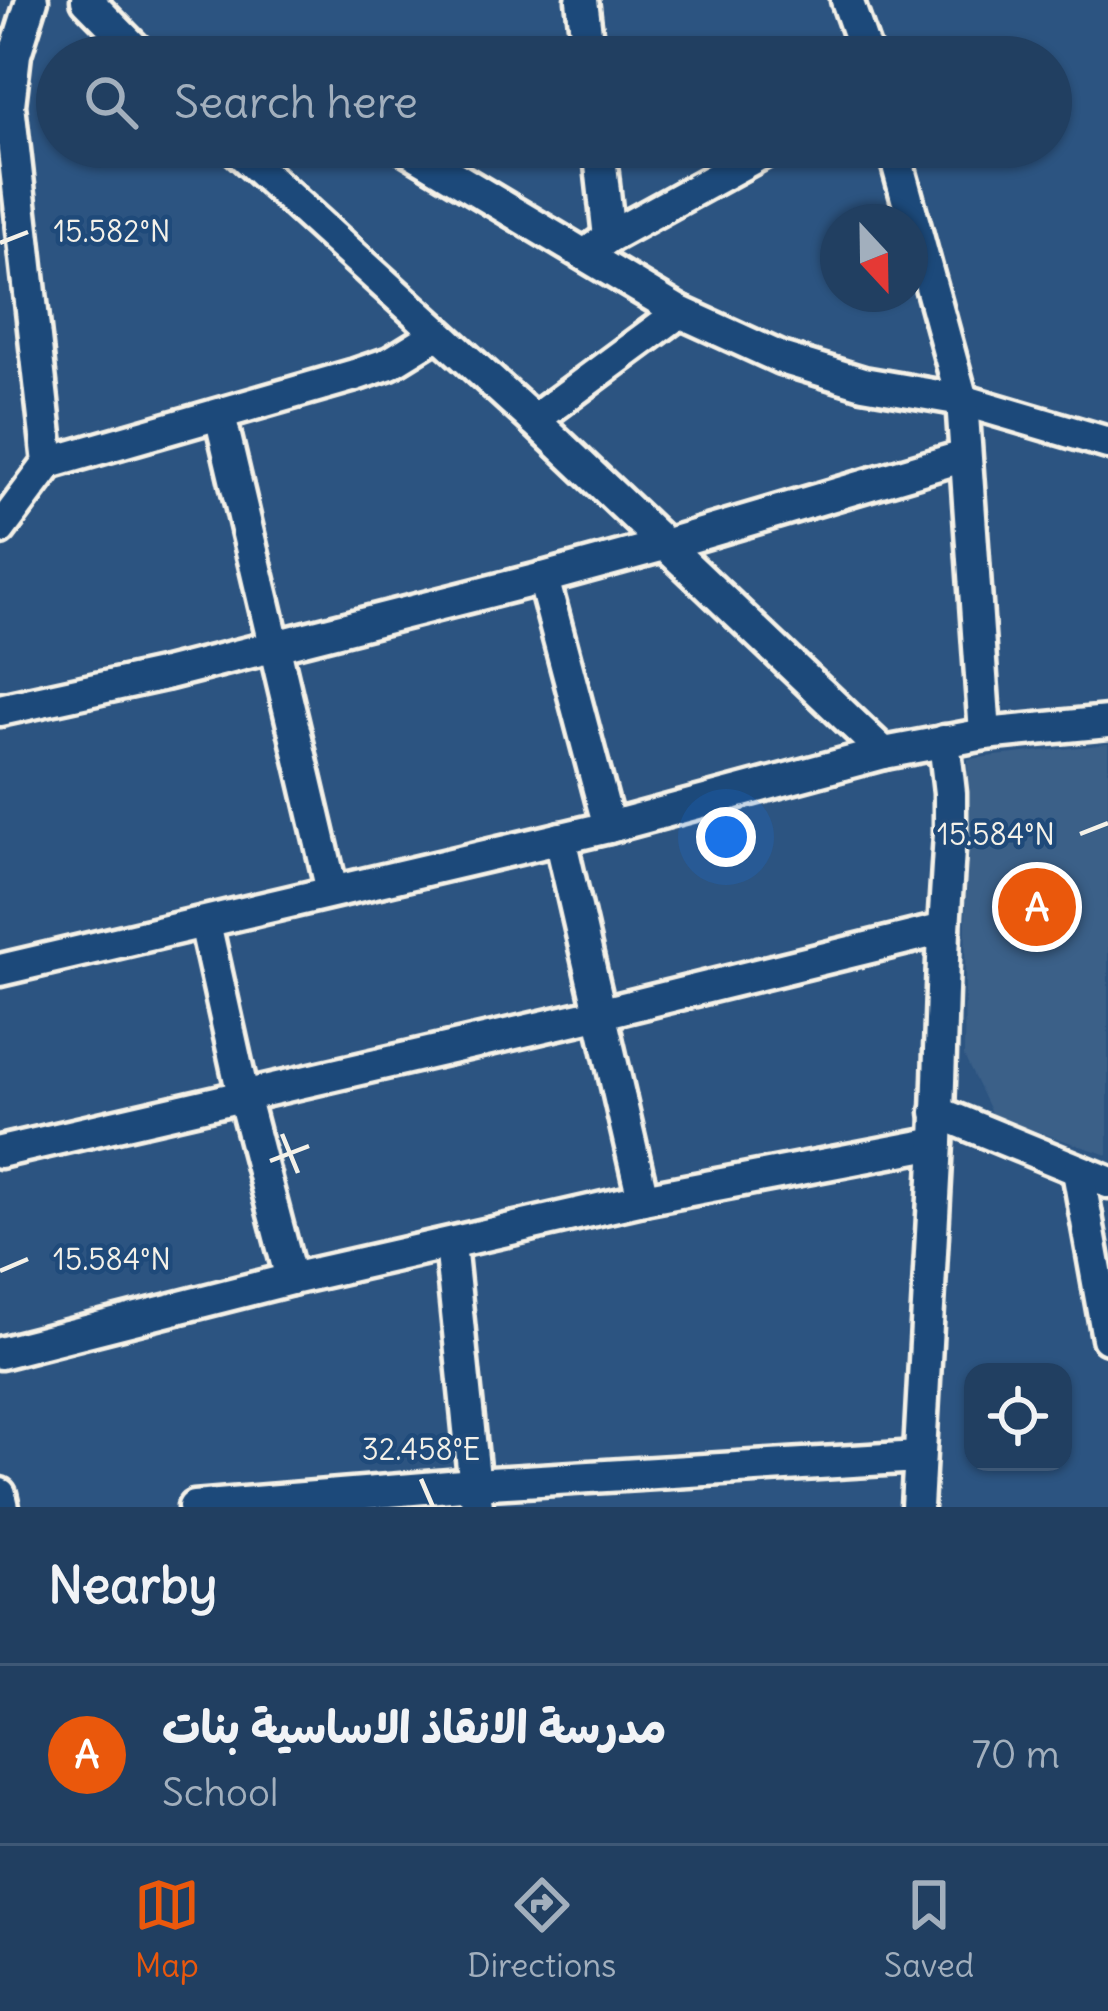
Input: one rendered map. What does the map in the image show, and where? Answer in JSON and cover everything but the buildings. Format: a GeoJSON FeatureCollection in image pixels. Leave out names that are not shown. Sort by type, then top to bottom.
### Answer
{"type":"FeatureCollection","features":[{"type":"Feature","properties":{"kind":"street"},"geometry":{"type":"LineString","coordinates":[[32,0],[4,106],[49,463]]}},
{"type":"Feature","properties":{"kind":"street"},"geometry":{"type":"LineString","coordinates":[[582,0],[586,36]]}},
{"type":"Feature","properties":{"kind":"street"},"geometry":{"type":"LineString","coordinates":[[847,0],[860,36]]}},
{"type":"Feature","properties":{"kind":"street"},"geometry":{"type":"LineString","coordinates":[[93,1],[124,36]]}},
{"type":"Feature","properties":{"kind":"street"},"geometry":{"type":"LineString","coordinates":[[257,168],[534,420],[884,753]]}},
{"type":"Feature","properties":{"kind":"street"},"geometry":{"type":"LineString","coordinates":[[446,168],[598,245],[680,312],[781,358],[863,383],[962,400],[1108,443]]}},
{"type":"Feature","properties":{"kind":"street"},"geometry":{"type":"LineString","coordinates":[[598,245],[599,168]]}},
{"type":"Feature","properties":{"kind":"street"},"geometry":{"type":"LineString","coordinates":[[598,245],[736,168]]}},
{"type":"Feature","properties":{"kind":"street"},"geometry":{"type":"LineString","coordinates":[[899,168],[962,400],[985,734]]}},
{"type":"Feature","properties":{"kind":"street"},"geometry":{"type":"LineString","coordinates":[[534,420],[680,312]]}},
{"type":"Feature","properties":{"kind":"street"},"geometry":{"type":"LineString","coordinates":[[0,529],[49,463],[391,363],[437,334]]}},
{"type":"Feature","properties":{"kind":"street"},"geometry":{"type":"LineString","coordinates":[[220,415],[332,891]]}},
{"type":"Feature","properties":{"kind":"street"},"geometry":{"type":"LineString","coordinates":[[0,710],[165,674],[543,578],[965,456]]}},
{"type":"Feature","properties":{"kind":"street"},"geometry":{"type":"LineString","coordinates":[[543,578],[609,827]]}},
{"type":"Feature","properties":{"kind":"street"},"geometry":{"type":"LineString","coordinates":[[0,970],[609,827],[884,753],[985,734],[1108,722]]}},
{"type":"Feature","properties":{"kind":"street"},"geometry":{"type":"LineString","coordinates":[[917,1507],[950,834],[944,741]]}},
{"type":"Feature","properties":{"kind":"street"},"geometry":{"type":"LineString","coordinates":[[560,838],[643,1199]]}},
{"type":"Feature","properties":{"kind":"street"},"geometry":{"type":"LineString","coordinates":[[205,923],[291,1279]]}},
{"type":"Feature","properties":{"kind":"street"},"geometry":{"type":"LineString","coordinates":[[0,1152],[944,929]]}},
{"type":"Feature","properties":{"kind":"street"},"geometry":{"type":"LineString","coordinates":[[0,1353],[291,1279],[937,1127],[1108,1183]]}},
{"type":"Feature","properties":{"kind":"street"},"geometry":{"type":"LineString","coordinates":[[1078,1171],[1108,1338]]}},
{"type":"Feature","properties":{"kind":"street"},"geometry":{"type":"LineString","coordinates":[[450,1244],[475,1495]]}},
{"type":"Feature","properties":{"kind":"street"},"geometry":{"type":"LineString","coordinates":[[194,1507],[475,1495],[919,1457]]}},
{"type":"Feature","properties":{"kind":"street"},"geometry":{"type":"LineString","coordinates":[[0,1494],[3,1507]]}},
{"type":"Feature","properties":{"kind":"shaded area"},"geometry":{"type":"Polygon","coordinates":[[[1108,744],[1108,1155],[993,1117],[964,1056],[968,759],[1108,744]]]}},
{"type":"Feature","properties":{"kind":"place","name":"مدرسة الانقاذ الاساسية بنات"},"geometry":{"type":"Point","coordinates":[1037,907]}}]}
